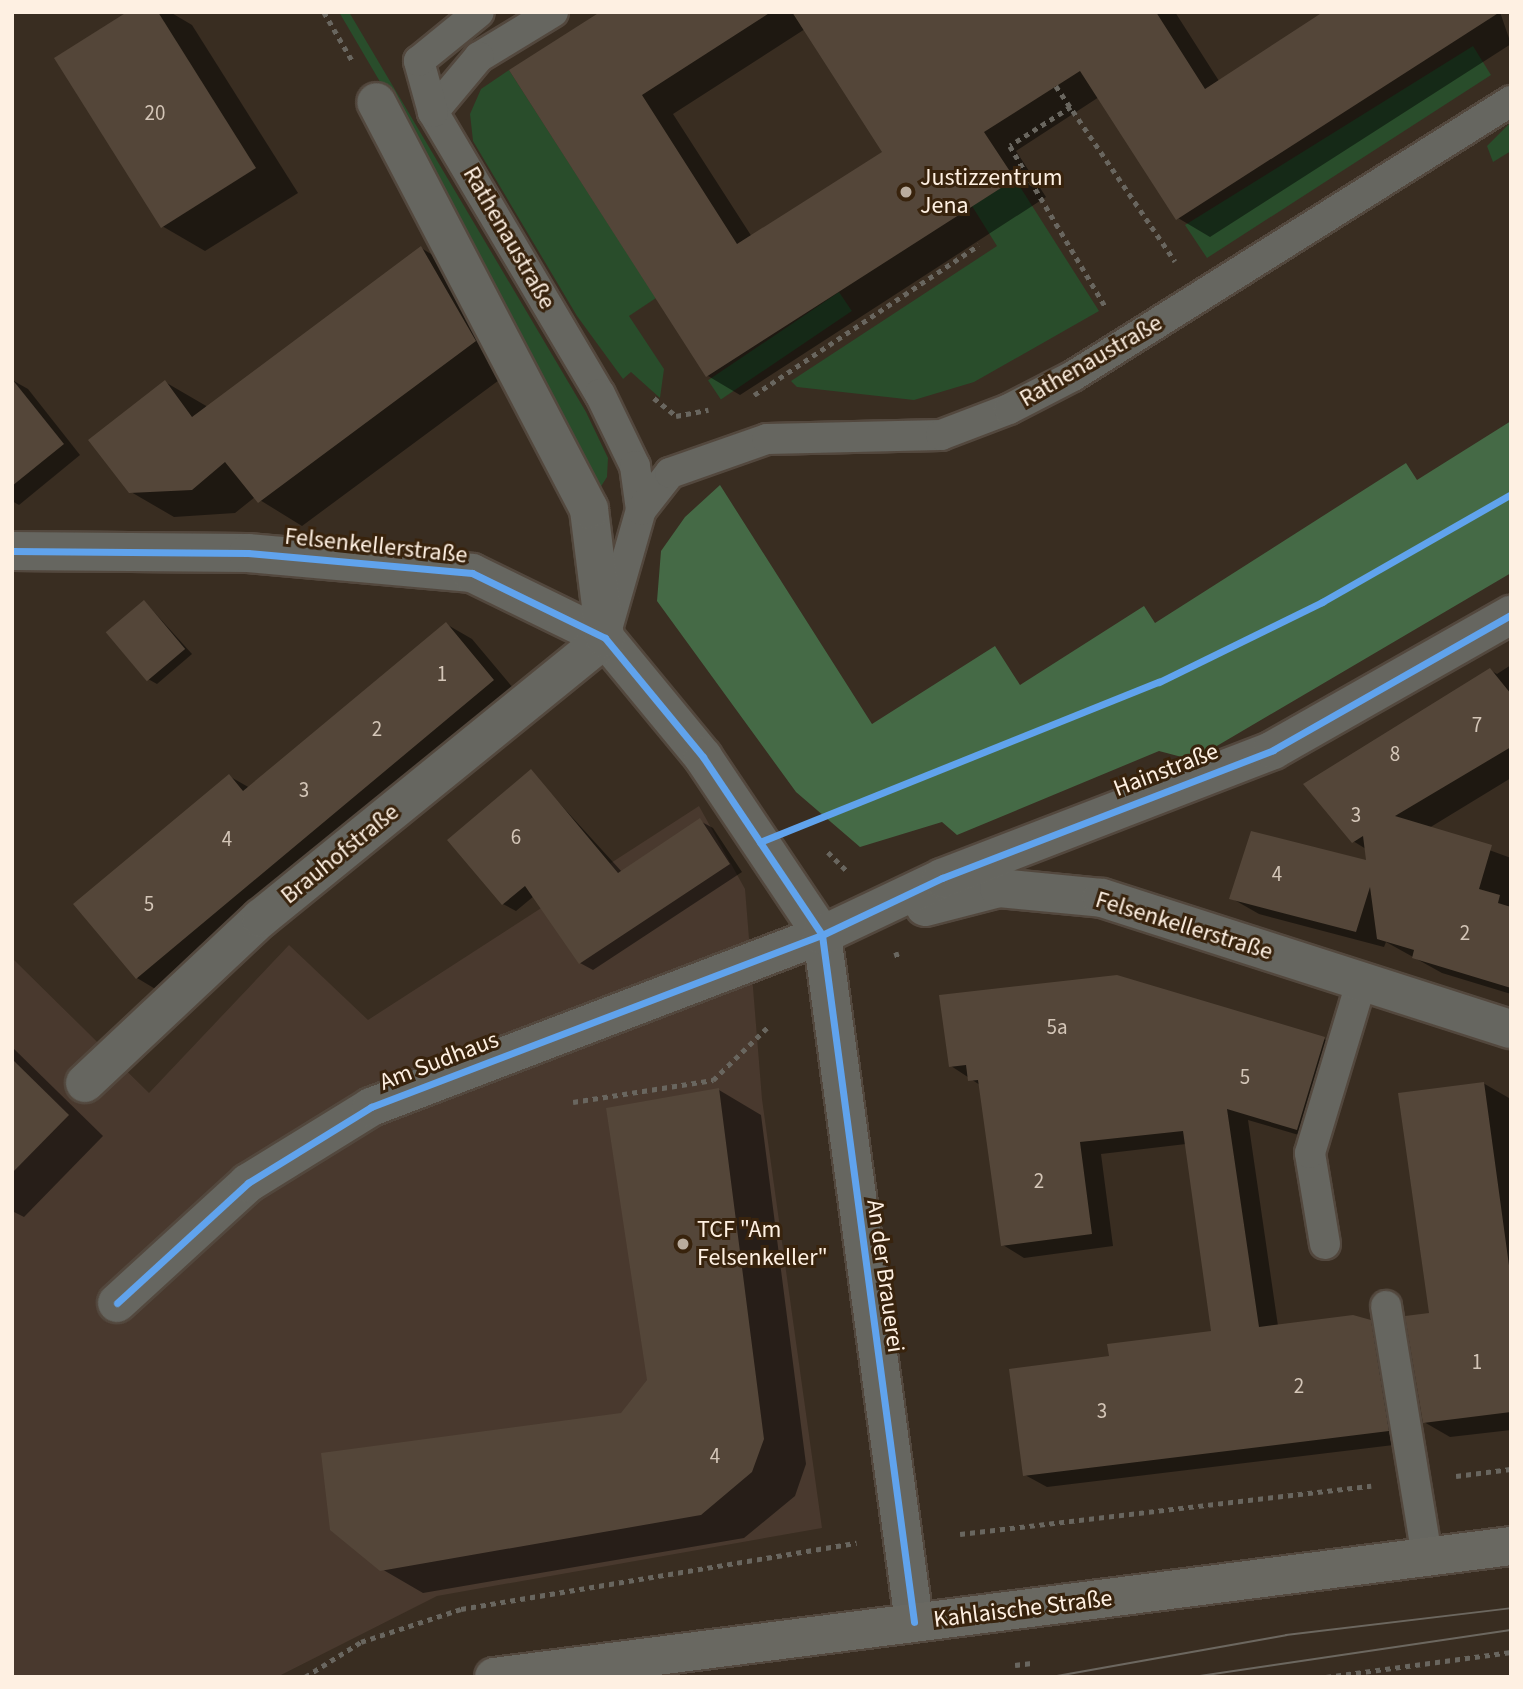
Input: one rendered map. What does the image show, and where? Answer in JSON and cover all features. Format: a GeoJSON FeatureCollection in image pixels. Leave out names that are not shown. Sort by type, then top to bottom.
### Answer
{"type":"FeatureCollection","features":[{"type":"Feature","properties":{"kind":"main road","name":"Kahlaische Straße"},"geometry":{"type":"LineString","coordinates":[[494,1677],[1511,1546]]}},
{"type":"Feature","properties":{"kind":"street"},"geometry":{"type":"LineString","coordinates":[[376,102],[589,509],[605,638]]}},
{"type":"Feature","properties":{"kind":"street","name":"Felsenkellerstraße"},"geometry":{"type":"LineString","coordinates":[[12,551],[248,553],[472,573],[605,638],[703,757],[822,935],[999,888],[1102,898],[1511,1029]]}},
{"type":"Feature","properties":{"kind":"street","name":"Hainstraße"},"geometry":{"type":"LineString","coordinates":[[822,935],[942,878],[1273,750],[1511,615]]}},
{"type":"Feature","properties":{"kind":"street","name":"Brauhofstraße"},"geometry":{"type":"LineString","coordinates":[[85,1083],[261,918],[605,638]]}},
{"type":"Feature","properties":{"kind":"street","name":"Am Sudhaus"},"geometry":{"type":"LineString","coordinates":[[117,1303],[247,1183],[371,1107],[822,935]]}},
{"type":"Feature","properties":{"kind":"street","name":"An der Brauerei"},"geometry":{"type":"LineString","coordinates":[[822,935],[914,1622]]}},
{"type":"Feature","properties":{"kind":"lane","name":"Rathenaustraße"},"geometry":{"type":"LineString","coordinates":[[479,12],[419,61],[433,112],[604,403],[635,466],[640,510],[605,638]]}},
{"type":"Feature","properties":{"kind":"lane"},"geometry":{"type":"LineString","coordinates":[[433,112],[479,57],[553,12]]}},
{"type":"Feature","properties":{"kind":"lane","name":"Rathenaustraße"},"geometry":{"type":"LineString","coordinates":[[640,510],[670,473],[766,439],[941,435],[1009,409],[1073,376],[1511,102]]}},
{"type":"Feature","properties":{"kind":"lane"},"geometry":{"type":"LineString","coordinates":[[1325,1244],[1310,1153],[1362,981]]}},
{"type":"Feature","properties":{"kind":"lane"},"geometry":{"type":"LineString","coordinates":[[1386,1306],[1427,1557]]}},
{"type":"Feature","properties":{"kind":"path"},"geometry":{"type":"LineString","coordinates":[[324,12],[376,102]]}},
{"type":"Feature","properties":{"kind":"path"},"geometry":{"type":"LineString","coordinates":[[1056,86],[1180,268],[1170,274]]}},
{"type":"Feature","properties":{"kind":"path"},"geometry":{"type":"LineString","coordinates":[[1071,107],[1010,146],[1109,313]]}},
{"type":"Feature","properties":{"kind":"path"},"geometry":{"type":"LineString","coordinates":[[767,398],[741,403],[979,245]]}},
{"type":"Feature","properties":{"kind":"path"},"geometry":{"type":"LineString","coordinates":[[604,403],[631,380],[676,416],[721,408]]}},
{"type":"Feature","properties":{"kind":"path"},"geometry":{"type":"LineString","coordinates":[[573,1102],[713,1080],[770,1025]]}},
{"type":"Feature","properties":{"kind":"path"},"geometry":{"type":"LineString","coordinates":[[960,1534],[1511,1469]]}},
{"type":"Feature","properties":{"kind":"path"},"geometry":{"type":"LineString","coordinates":[[305,1677],[361,1642],[461,1609],[858,1542]]}},
{"type":"Feature","properties":{"kind":"path"},"geometry":{"type":"LineString","coordinates":[[1326,1677],[1511,1652]]}},
{"type":"Feature","properties":{"kind":"path"},"geometry":{"type":"LineString","coordinates":[[1015,1665],[1032,1663]]}},
{"type":"Feature","properties":{"kind":"shaded area"},"geometry":{"type":"Polygon","coordinates":[[[699,806],[745,889],[762,1099],[822,1528],[437,1596],[277,1677],[12,1677],[12,958],[149,1093],[289,945],[368,1020],[699,806]]]}},
{"type":"Feature","properties":{"kind":"green space"},"geometry":{"type":"Polygon","coordinates":[[[339,12],[349,12],[586,412],[608,458],[607,477],[598,491],[433,172],[339,12]]]}},
{"type":"Feature","properties":{"kind":"green space"},"geometry":{"type":"Polygon","coordinates":[[[1473,46],[1491,75],[1207,258],[1185,225],[1473,46]]]}},
{"type":"Feature","properties":{"kind":"green space"},"geometry":{"type":"Polygon","coordinates":[[[509,70],[656,298],[629,316],[664,369],[660,398],[631,372],[623,379],[577,316],[473,141],[470,114],[481,89],[509,70]]]}},
{"type":"Feature","properties":{"kind":"green space"},"geometry":{"type":"Polygon","coordinates":[[[1511,122],[1511,151],[1493,162],[1487,146],[1511,122]]]}},
{"type":"Feature","properties":{"kind":"green space"},"geometry":{"type":"Polygon","coordinates":[[[1015,179],[1099,311],[974,382],[914,400],[797,387],[791,381],[997,246],[972,206],[1015,179]]]}},
{"type":"Feature","properties":{"kind":"green space"},"geometry":{"type":"Polygon","coordinates":[[[839,292],[852,311],[721,399],[708,380],[839,292]]]}},
{"type":"Feature","properties":{"kind":"green space"},"geometry":{"type":"Polygon","coordinates":[[[1511,421],[1511,573],[1193,760],[1159,751],[957,835],[942,822],[860,847],[796,792],[657,601],[661,551],[685,517],[720,485],[872,724],[995,646],[1020,685],[1144,606],[1155,623],[1406,463],[1417,480],[1511,421]]]}},
{"type":"Feature","properties":{"kind":"building"},"geometry":{"type":"Polygon","coordinates":[[[127,12],[158,12],[256,168],[161,228],[54,58],[127,12]]]}},
{"type":"Feature","properties":{"kind":"building","name":"Justizzentrum Jena"},"geometry":{"type":"Polygon","coordinates":[[[600,12],[771,12],[642,95],[737,244],[882,152],[792,12],[1156,12],[1205,89],[1323,12],[1500,12],[1176,220],[1080,71],[984,132],[1015,179],[706,377],[509,70],[600,12]]]}},
{"type":"Feature","properties":{"kind":"building"},"geometry":{"type":"Polygon","coordinates":[[[421,246],[476,341],[258,503],[225,462],[192,490],[129,493],[88,440],[165,380],[192,417],[421,246]]]}},
{"type":"Feature","properties":{"kind":"building"},"geometry":{"type":"Polygon","coordinates":[[[12,379],[64,444],[12,486],[12,379]]]}},
{"type":"Feature","properties":{"kind":"building"},"geometry":{"type":"Polygon","coordinates":[[[144,600],[185,649],[147,681],[106,632],[144,600]]]}},
{"type":"Feature","properties":{"kind":"building"},"geometry":{"type":"Polygon","coordinates":[[[446,622],[494,680],[136,979],[73,904],[229,774],[243,791],[446,622]]]}},
{"type":"Feature","properties":{"kind":"building"},"geometry":{"type":"Polygon","coordinates":[[[1490,668],[1511,694],[1511,747],[1395,816],[1492,845],[1479,889],[1500,895],[1498,903],[1511,907],[1511,988],[1412,958],[1414,950],[1377,939],[1370,887],[1356,932],[1229,899],[1251,831],[1366,860],[1363,836],[1352,843],[1303,784],[1490,668]]]}},
{"type":"Feature","properties":{"kind":"building"},"geometry":{"type":"Polygon","coordinates":[[[531,769],[618,873],[700,818],[730,864],[579,964],[525,886],[502,905],[447,840],[531,769]]]}},
{"type":"Feature","properties":{"kind":"building"},"geometry":{"type":"Polygon","coordinates":[[[1117,975],[1325,1037],[1297,1130],[1227,1109],[1259,1327],[1353,1315],[1371,1320],[1389,1431],[1023,1476],[1009,1369],[1109,1356],[1107,1344],[1211,1331],[1183,1131],[1080,1142],[1092,1234],[1001,1246],[978,1080],[968,1081],[966,1065],[949,1067],[939,995],[1117,975]]]}},
{"type":"Feature","properties":{"kind":"building"},"geometry":{"type":"Polygon","coordinates":[[[12,1059],[69,1115],[12,1173],[12,1059]]]}},
{"type":"Feature","properties":{"kind":"building"},"geometry":{"type":"Polygon","coordinates":[[[1484,1082],[1511,1280],[1511,1412],[1423,1423],[1405,1316],[1429,1313],[1398,1093],[1484,1082]]]}},
{"type":"Feature","properties":{"kind":"building","name":"TCF \"Am Felsenkeller\""},"geometry":{"type":"Polygon","coordinates":[[[719,1088],[764,1439],[752,1472],[701,1515],[380,1571],[330,1530],[321,1453],[621,1413],[647,1380],[606,1108],[719,1088]]]}},
{"type":"Feature","properties":{"kind":"tram line"},"geometry":{"type":"LineString","coordinates":[[1051,1677],[1286,1635],[1511,1608]]}},
{"type":"Feature","properties":{"kind":"tram line"},"geometry":{"type":"LineString","coordinates":[[1193,1677],[1511,1630]]}},
{"type":"Feature","properties":{"kind":"cycle path"},"geometry":{"type":"LineString","coordinates":[[760,842],[1159,682],[1322,602],[1511,494]]}},
{"type":"Feature","properties":{"kind":"cycle path"},"geometry":{"type":"LineString","coordinates":[[12,551],[248,553],[472,573],[605,638],[703,757],[822,935],[914,1622]]}},
{"type":"Feature","properties":{"kind":"cycle path"},"geometry":{"type":"LineString","coordinates":[[117,1303],[248,1183],[371,1107],[822,935],[942,878],[1273,750],[1511,615]]}},
{"type":"Feature","properties":{"kind":"place","name":"Justizzentrum Jena"},"geometry":{"type":"Point","coordinates":[906,192]}},
{"type":"Feature","properties":{"kind":"place","name":"TCF \"Am Felsenkeller\""},"geometry":{"type":"Point","coordinates":[683,1244]}}]}
